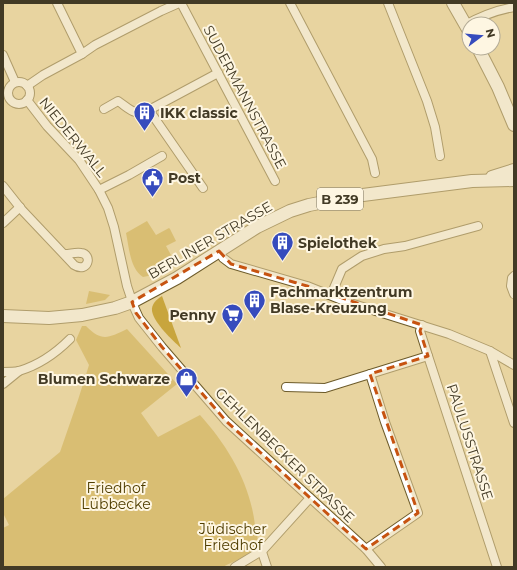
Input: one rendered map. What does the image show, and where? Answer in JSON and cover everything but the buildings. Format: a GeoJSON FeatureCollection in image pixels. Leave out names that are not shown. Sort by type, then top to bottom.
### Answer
{"type":"FeatureCollection","features":[{"type":"Feature","properties":{"kind":"main road"},"geometry":{"type":"LineString","coordinates":[[453,3],[461,17]]}},
{"type":"Feature","properties":{"kind":"main road"},"geometry":{"type":"LineString","coordinates":[[482,56],[498,87],[514,124]]}},
{"type":"Feature","properties":{"kind":"main road","name":"BERLINER STRASSE"},"geometry":{"type":"LineString","coordinates":[[481,180],[514,170]]}},
{"type":"Feature","properties":{"kind":"main road","name":"BERLINER STRASSE"},"geometry":{"type":"LineString","coordinates":[[3,316],[49,318],[82,315],[104,311],[132,302],[182,275],[257,227],[290,211],[309,205],[355,196],[481,180],[514,180]]}},
{"type":"Feature","properties":{"kind":"street"},"geometry":{"type":"LineString","coordinates":[[57,3],[82,54]]}},
{"type":"Feature","properties":{"kind":"street"},"geometry":{"type":"LineString","coordinates":[[27,86],[43,75],[82,54],[102,41],[180,3]]}},
{"type":"Feature","properties":{"kind":"street","name":"SUDERMANNSTRASSE"},"geometry":{"type":"LineString","coordinates":[[180,3],[275,181]]}},
{"type":"Feature","properties":{"kind":"street"},"geometry":{"type":"LineString","coordinates":[[290,3],[372,159],[375,173]]}},
{"type":"Feature","properties":{"kind":"street"},"geometry":{"type":"LineString","coordinates":[[388,3],[427,101],[435,127],[440,156]]}},
{"type":"Feature","properties":{"kind":"street"},"geometry":{"type":"LineString","coordinates":[[487,16],[496,11],[514,7]]}},
{"type":"Feature","properties":{"kind":"street"},"geometry":{"type":"LineString","coordinates":[[3,55],[15,82]]}},
{"type":"Feature","properties":{"kind":"street"},"geometry":{"type":"LineString","coordinates":[[104,109],[118,101],[135,113],[141,114],[218,73]]}},
{"type":"Feature","properties":{"kind":"street"},"geometry":{"type":"LineString","coordinates":[[15,82],[21,82],[27,86],[29,93],[27,100],[21,104],[6,98],[9,87],[15,82]]}},
{"type":"Feature","properties":{"kind":"street","name":"NIEDERWALL"},"geometry":{"type":"LineString","coordinates":[[27,100],[47,126],[79,160],[99,190],[108,208],[114,227],[121,262],[132,302]]}},
{"type":"Feature","properties":{"kind":"street"},"geometry":{"type":"LineString","coordinates":[[149,110],[203,188]]}},
{"type":"Feature","properties":{"kind":"street","name":"NIEDERWALL"},"geometry":{"type":"LineString","coordinates":[[99,190],[162,156]]}},
{"type":"Feature","properties":{"kind":"street"},"geometry":{"type":"LineString","coordinates":[[3,186],[20,207],[64,254]]}},
{"type":"Feature","properties":{"kind":"street"},"geometry":{"type":"LineString","coordinates":[[3,223],[20,207]]}},
{"type":"Feature","properties":{"kind":"street"},"geometry":{"type":"LineString","coordinates":[[331,295],[342,269],[362,256],[384,249],[405,246],[478,226]]}},
{"type":"Feature","properties":{"kind":"street"},"geometry":{"type":"LineString","coordinates":[[219,251],[223,258],[231,264],[307,286],[347,302],[449,334],[490,351],[514,364]]}},
{"type":"Feature","properties":{"kind":"street"},"geometry":{"type":"LineString","coordinates":[[514,276],[512,278],[511,286],[514,294]]}},
{"type":"Feature","properties":{"kind":"street","name":"GEHLENBECKER STRASSE"},"geometry":{"type":"LineString","coordinates":[[132,302],[140,318],[162,347],[218,412],[249,443],[366,549],[381,567]]}},
{"type":"Feature","properties":{"kind":"street","name":"PAULUSSTRASSE"},"geometry":{"type":"LineString","coordinates":[[422,325],[420,331],[497,567]]}},
{"type":"Feature","properties":{"kind":"street"},"geometry":{"type":"LineString","coordinates":[[3,372],[19,370],[46,359],[70,339]]}},
{"type":"Feature","properties":{"kind":"street"},"geometry":{"type":"LineString","coordinates":[[490,351],[514,423]]}},
{"type":"Feature","properties":{"kind":"street"},"geometry":{"type":"LineString","coordinates":[[286,387],[325,388],[428,356]]}},
{"type":"Feature","properties":{"kind":"street"},"geometry":{"type":"LineString","coordinates":[[3,384],[19,370]]}},
{"type":"Feature","properties":{"kind":"street"},"geometry":{"type":"LineString","coordinates":[[366,549],[418,513],[385,422],[370,374]]}},
{"type":"Feature","properties":{"kind":"street"},"geometry":{"type":"LineString","coordinates":[[235,567],[262,552],[310,498]]}},
{"type":"Feature","properties":{"kind":"street"},"geometry":{"type":"LineString","coordinates":[[262,552],[267,567]]}},
{"type":"Feature","properties":{"kind":"highlighted area"},"geometry":{"type":"Polygon","coordinates":[[[219,251],[231,264],[307,286],[422,325],[420,331],[428,356],[370,374],[418,513],[366,549],[226,421],[162,347],[136,313],[132,302],[219,251]]]}},
{"type":"Feature","properties":{"kind":"green space"},"geometry":{"type":"Polygon","coordinates":[[[147,221],[156,235],[169,228],[170,229],[176,241],[166,246],[176,264],[153,275],[143,277],[135,269],[129,251],[126,233],[147,221]]]}},
{"type":"Feature","properties":{"kind":"green space"},"geometry":{"type":"Polygon","coordinates":[[[89,291],[110,295],[105,300],[86,304],[89,291]]]}},
{"type":"Feature","properties":{"kind":"green space"},"geometry":{"type":"Polygon","coordinates":[[[162,296],[181,348],[164,331],[153,316],[152,306],[156,300],[162,296]]]}},
{"type":"Feature","properties":{"kind":"green space","name":"Friedhof Lübbecke"},"geometry":{"type":"Polygon","coordinates":[[[82,326],[86,326],[96,334],[105,337],[115,335],[127,329],[177,384],[141,413],[158,437],[200,415],[220,439],[236,466],[248,494],[258,537],[256,546],[252,551],[223,567],[3,567],[3,528],[9,525],[3,513],[3,499],[60,452],[89,365],[76,340],[82,326]]]}},
{"type":"Feature","properties":{"kind":"place","name":"IKK classic"},"geometry":{"type":"Point","coordinates":[144,132]}},
{"type":"Feature","properties":{"kind":"place","name":"Post"},"geometry":{"type":"Point","coordinates":[152,198]}},
{"type":"Feature","properties":{"kind":"place","name":"Spielothek"},"geometry":{"type":"Point","coordinates":[282,262]}},
{"type":"Feature","properties":{"kind":"place","name":"Fachmarktzentrum Blase-Kreuzung"},"geometry":{"type":"Point","coordinates":[255,320]}},
{"type":"Feature","properties":{"kind":"place","name":"Penny"},"geometry":{"type":"Point","coordinates":[232,334]}},
{"type":"Feature","properties":{"kind":"place","name":"Blumen Schwarze"},"geometry":{"type":"Point","coordinates":[186,398]}},
{"type":"Feature","properties":{"kind":"park label","name":"Jüdischer Friedhof"},"geometry":{"type":"Point","coordinates":[233,538]}}]}
